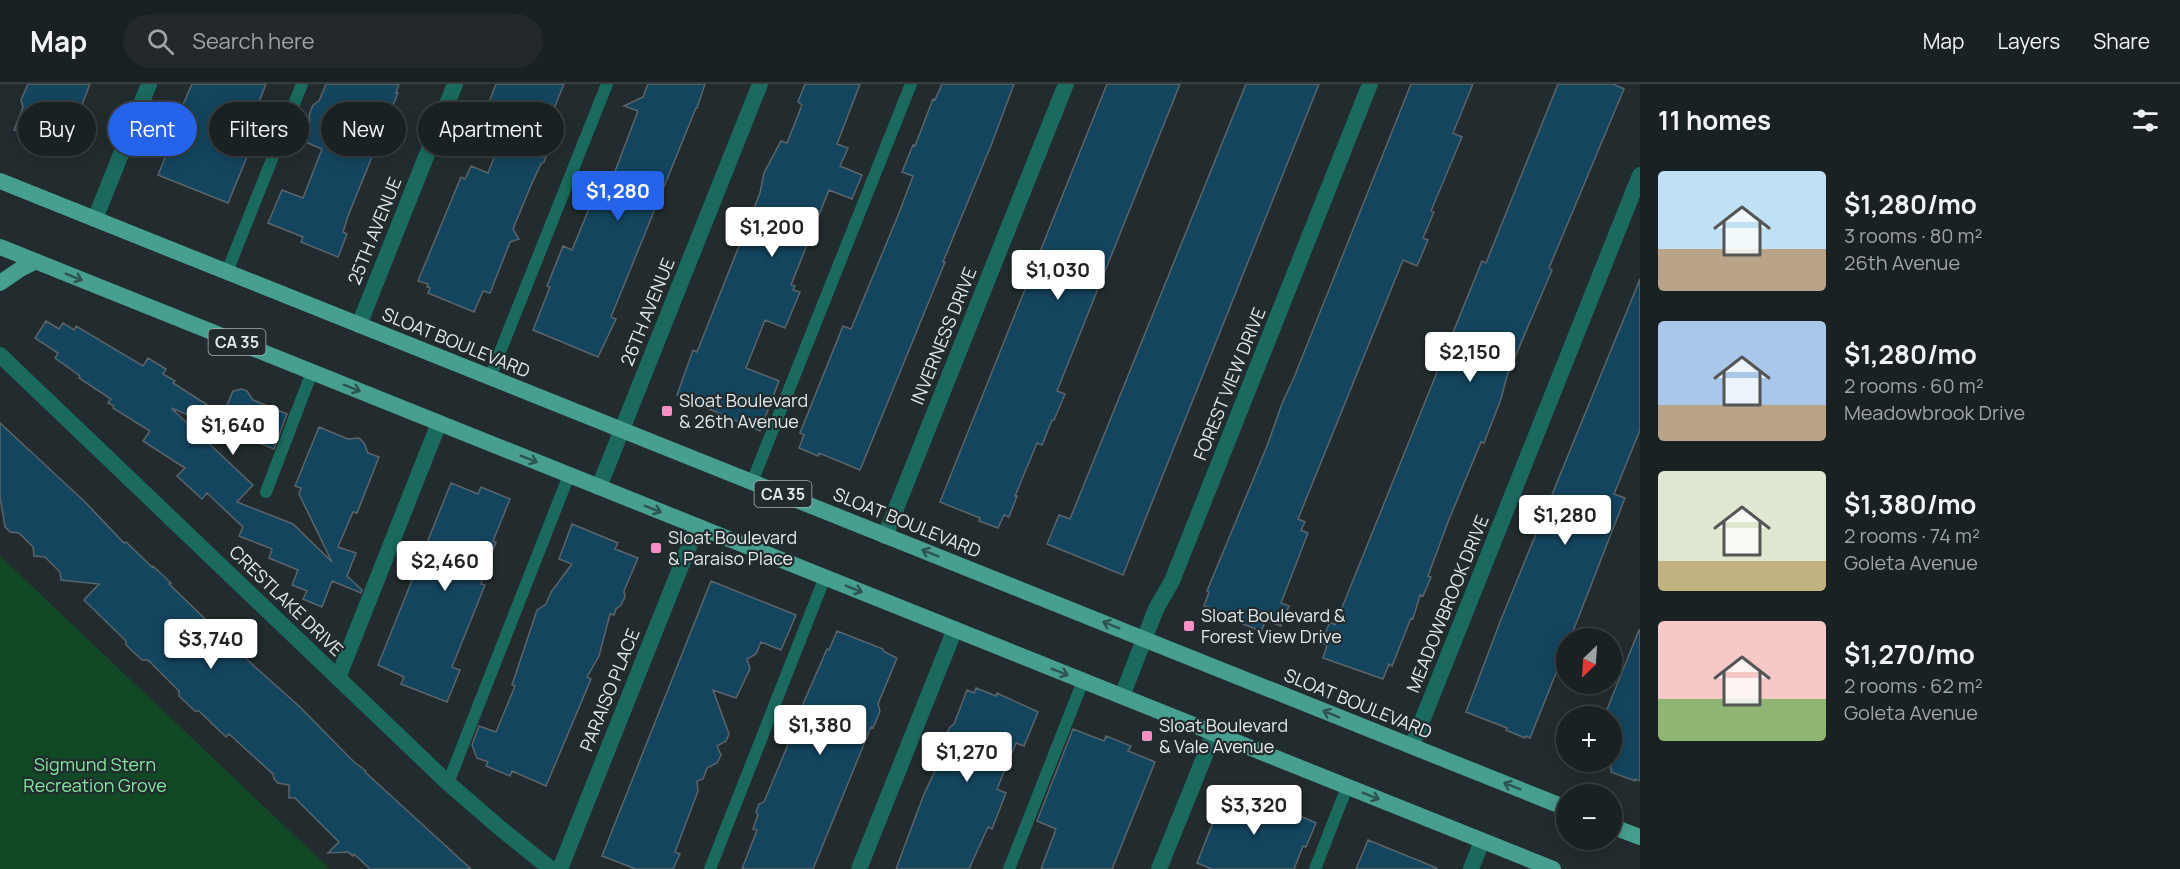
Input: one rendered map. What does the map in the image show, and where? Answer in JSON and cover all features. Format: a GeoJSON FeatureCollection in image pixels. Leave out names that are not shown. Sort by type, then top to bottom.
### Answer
{"type":"FeatureCollection","features":[{"type":"Feature","properties":{"kind":"main road","name":"SLOAT BOULEVARD"},"geometry":{"type":"LineString","coordinates":[[0,181],[1556,804]]}},
{"type":"Feature","properties":{"kind":"main road","name":"CA 35"},"geometry":{"type":"LineString","coordinates":[[0,247],[1553,869]]}},
{"type":"Feature","properties":{"kind":"main road"},"geometry":{"type":"LineString","coordinates":[[0,283],[36,261]]}},
{"type":"Feature","properties":{"kind":"main road"},"geometry":{"type":"LineString","coordinates":[[1622,830],[1640,837]]}},
{"type":"Feature","properties":{"kind":"street"},"geometry":{"type":"LineString","coordinates":[[95,219],[149,84]]}},
{"type":"Feature","properties":{"kind":"street","name":"25TH AVENUE"},"geometry":{"type":"LineString","coordinates":[[359,325],[455,84]]}},
{"type":"Feature","properties":{"kind":"street","name":"26TH AVENUE"},"geometry":{"type":"LineString","coordinates":[[599,487],[760,84]]}},
{"type":"Feature","properties":{"kind":"street","name":"INVERNESS DRIVE"},"geometry":{"type":"LineString","coordinates":[[885,536],[1066,84]]}},
{"type":"Feature","properties":{"kind":"street","name":"FOREST VIEW DRIVE"},"geometry":{"type":"LineString","coordinates":[[1122,696],[1156,609],[1172,581],[1370,84]]}},
{"type":"Feature","properties":{"kind":"street","name":"MEADOWBROOK DRIVE"},"geometry":{"type":"LineString","coordinates":[[1412,746],[1640,175]]}},
{"type":"Feature","properties":{"kind":"street","name":"CRESTLAKE DRIVE"},"geometry":{"type":"LineString","coordinates":[[0,355],[448,783],[551,869]]}},
{"type":"Feature","properties":{"kind":"street"},"geometry":{"type":"LineString","coordinates":[[338,678],[439,423]]}},
{"type":"Feature","properties":{"kind":"street","name":"PARAISO PLACE"},"geometry":{"type":"LineString","coordinates":[[560,869],[697,526]]}},
{"type":"Feature","properties":{"kind":"street"},"geometry":{"type":"LineString","coordinates":[[859,869],[955,629]]}},
{"type":"Feature","properties":{"kind":"street"},"geometry":{"type":"LineString","coordinates":[[1159,869],[1214,733]]}},
{"type":"Feature","properties":{"kind":"street"},"geometry":{"type":"LineString","coordinates":[[1471,869],[1482,841]]}},
{"type":"Feature","properties":{"kind":"lane"},"geometry":{"type":"LineString","coordinates":[[227,272],[302,84]]}},
{"type":"Feature","properties":{"kind":"lane"},"geometry":{"type":"LineString","coordinates":[[490,377],[608,84]]}},
{"type":"Feature","properties":{"kind":"lane"},"geometry":{"type":"LineString","coordinates":[[752,482],[911,84]]}},
{"type":"Feature","properties":{"kind":"lane"},"geometry":{"type":"LineString","coordinates":[[266,492],[312,372]]}},
{"type":"Feature","properties":{"kind":"lane"},"geometry":{"type":"LineString","coordinates":[[448,783],[569,475]]}},
{"type":"Feature","properties":{"kind":"lane"},"geometry":{"type":"LineString","coordinates":[[710,869],[825,577]]}},
{"type":"Feature","properties":{"kind":"lane"},"geometry":{"type":"LineString","coordinates":[[1009,869],[1083,681]]}},
{"type":"Feature","properties":{"kind":"lane"},"geometry":{"type":"LineString","coordinates":[[1315,869],[1347,787]]}},
{"type":"Feature","properties":{"kind":"green space","name":"Sigmund Stern Recreation Grove"},"geometry":{"type":"Polygon","coordinates":[[[0,556],[330,869],[0,869],[0,556]]]}},
{"type":"Feature","properties":{"kind":"building"},"geometry":{"type":"Polygon","coordinates":[[[28,84],[90,84],[83,102],[22,102],[28,84]]]}},
{"type":"Feature","properties":{"kind":"building"},"geometry":{"type":"Polygon","coordinates":[[[192,84],[266,84],[259,102],[209,102],[209,156],[247,156],[228,203],[158,175],[166,156],[197,156],[197,102],[184,102],[192,84]]]}},
{"type":"Feature","properties":{"kind":"building"},"geometry":{"type":"Polygon","coordinates":[[[326,84],[399,84],[394,102],[321,102],[321,149],[309,144],[309,115],[313,105],[319,101],[326,84]]]}},
{"type":"Feature","properties":{"kind":"building"},"geometry":{"type":"Polygon","coordinates":[[[496,84],[564,84],[557,102],[489,102],[496,84]]]}},
{"type":"Feature","properties":{"kind":"building"},"geometry":{"type":"Polygon","coordinates":[[[648,84],[705,84],[611,317],[616,319],[598,357],[533,330],[563,246],[572,250],[591,204],[601,208],[638,111],[624,106],[643,97],[648,84]]]}},
{"type":"Feature","properties":{"kind":"building"},"geometry":{"type":"Polygon","coordinates":[[[805,84],[860,84],[837,144],[848,148],[840,166],[862,175],[852,199],[829,190],[791,285],[795,286],[793,290],[800,292],[785,328],[765,320],[746,368],[779,381],[760,431],[677,395],[693,350],[697,352],[760,193],[764,173],[781,141],[787,143],[802,105],[798,102],[805,84]]]}},
{"type":"Feature","properties":{"kind":"building"},"geometry":{"type":"Polygon","coordinates":[[[942,84],[1014,84],[943,262],[945,262],[860,470],[819,453],[818,456],[799,448],[804,435],[800,433],[843,326],[851,329],[899,213],[913,176],[902,172],[913,145],[915,146],[933,99],[935,100],[942,84]]]}},
{"type":"Feature","properties":{"kind":"building"},"geometry":{"type":"Polygon","coordinates":[[[1107,84],[1180,84],[1057,391],[1065,394],[1042,445],[1037,443],[1015,496],[1017,496],[1009,517],[1004,515],[998,528],[940,502],[1107,84]]]}},
{"type":"Feature","properties":{"kind":"building"},"geometry":{"type":"Polygon","coordinates":[[[1246,84],[1319,84],[1123,575],[1047,544],[1059,515],[1070,519],[1246,84]]]}},
{"type":"Feature","properties":{"kind":"building"},"geometry":{"type":"Polygon","coordinates":[[[1411,84],[1473,84],[1453,133],[1462,137],[1431,211],[1434,212],[1423,238],[1428,240],[1417,266],[1403,260],[1298,519],[1305,522],[1301,530],[1308,533],[1281,603],[1289,606],[1281,626],[1266,620],[1261,631],[1204,606],[1209,592],[1207,591],[1411,84]]]}},
{"type":"Feature","properties":{"kind":"building"},"geometry":{"type":"Polygon","coordinates":[[[1558,84],[1613,84],[1624,89],[1549,268],[1552,270],[1507,376],[1484,443],[1481,442],[1448,522],[1428,576],[1431,577],[1423,596],[1420,595],[1413,619],[1411,618],[1392,666],[1389,664],[1383,679],[1323,658],[1327,645],[1321,643],[1330,622],[1335,625],[1482,261],[1486,263],[1558,84]]]}},
{"type":"Feature","properties":{"kind":"building"},"geometry":{"type":"Polygon","coordinates":[[[18,120],[18,132],[14,130],[18,120]]]}},
{"type":"Feature","properties":{"kind":"building"},"geometry":{"type":"Polygon","coordinates":[[[321,152],[321,156],[372,156],[348,216],[343,232],[347,234],[338,257],[301,242],[303,237],[268,223],[282,190],[303,198],[321,152]]]}},
{"type":"Feature","properties":{"kind":"building"},"geometry":{"type":"Polygon","coordinates":[[[495,156],[546,156],[532,183],[513,229],[519,239],[510,242],[490,293],[483,291],[474,312],[428,293],[430,288],[427,287],[428,284],[418,281],[461,177],[465,179],[471,166],[488,173],[495,156]]]}},
{"type":"Feature","properties":{"kind":"building"},"geometry":{"type":"Polygon","coordinates":[[[1640,279],[1640,430],[1614,494],[1625,498],[1574,628],[1556,628],[1556,673],[1530,738],[1526,736],[1525,738],[1506,730],[1507,728],[1466,712],[1500,622],[1640,279]]]}},
{"type":"Feature","properties":{"kind":"building"},"geometry":{"type":"Polygon","coordinates":[[[46,321],[59,329],[63,323],[74,330],[76,326],[143,366],[148,358],[166,369],[163,374],[175,381],[173,383],[223,415],[233,391],[242,389],[247,391],[253,400],[287,414],[274,449],[171,408],[253,485],[237,502],[293,524],[332,562],[299,494],[301,488],[295,486],[319,427],[348,439],[359,438],[368,453],[379,457],[357,513],[353,512],[338,547],[356,553],[347,576],[362,590],[361,593],[332,581],[322,607],[303,599],[307,591],[292,585],[298,570],[269,558],[272,549],[239,536],[243,527],[207,493],[202,499],[177,476],[185,468],[143,441],[150,431],[113,408],[114,406],[108,403],[111,399],[79,378],[80,376],[55,358],[58,353],[35,338],[46,321]]]}},
{"type":"Feature","properties":{"kind":"building"},"geometry":{"type":"Polygon","coordinates":[[[0,423],[84,501],[124,543],[126,542],[171,583],[169,584],[299,706],[354,762],[471,869],[370,869],[354,854],[353,856],[348,852],[328,853],[339,842],[295,798],[289,798],[289,785],[278,783],[273,774],[229,734],[226,737],[199,711],[195,711],[148,660],[142,660],[126,645],[126,641],[84,600],[99,584],[61,580],[60,572],[45,557],[34,556],[33,547],[19,533],[10,532],[5,527],[0,497],[0,423]]]}},
{"type":"Feature","properties":{"kind":"building"},"geometry":{"type":"Polygon","coordinates":[[[451,483],[478,494],[481,487],[510,499],[493,541],[496,542],[481,584],[485,585],[452,667],[460,670],[447,702],[401,684],[404,677],[378,665],[451,483]]]}},
{"type":"Feature","properties":{"kind":"building"},"geometry":{"type":"Polygon","coordinates":[[[572,524],[618,543],[615,549],[638,558],[624,591],[625,597],[621,605],[616,609],[614,615],[610,614],[599,656],[587,677],[591,679],[546,786],[512,771],[510,776],[486,766],[488,762],[477,758],[472,745],[479,726],[496,732],[515,686],[512,685],[537,610],[546,604],[551,592],[572,564],[559,559],[572,524]]]}},
{"type":"Feature","properties":{"kind":"building"},"geometry":{"type":"Polygon","coordinates":[[[711,581],[796,615],[781,650],[761,642],[756,654],[747,659],[750,669],[736,698],[713,690],[729,734],[726,741],[717,746],[721,755],[717,763],[707,768],[703,779],[697,781],[698,791],[675,852],[680,854],[673,869],[636,869],[602,856],[711,581]]]}},
{"type":"Feature","properties":{"kind":"building"},"geometry":{"type":"Polygon","coordinates":[[[1640,630],[1640,781],[1611,772],[1622,772],[1622,706],[1608,706],[1613,694],[1622,694],[1622,672],[1640,630]]]}},
{"type":"Feature","properties":{"kind":"building"},"geometry":{"type":"Polygon","coordinates":[[[837,631],[883,649],[897,658],[878,704],[880,711],[873,728],[871,727],[813,869],[742,869],[757,830],[753,829],[759,804],[764,802],[787,747],[791,725],[796,720],[837,631]]]}},
{"type":"Feature","properties":{"kind":"building"},"geometry":{"type":"Polygon","coordinates":[[[976,688],[996,696],[997,693],[1038,712],[1024,746],[1016,743],[997,789],[1006,793],[992,829],[988,827],[969,869],[896,869],[947,740],[946,735],[954,724],[967,690],[974,693],[976,688]]]}},
{"type":"Feature","properties":{"kind":"building"},"geometry":{"type":"Polygon","coordinates":[[[1073,729],[1104,741],[1106,736],[1131,746],[1128,751],[1155,762],[1112,869],[1041,869],[1056,829],[1037,821],[1073,729]]]}},
{"type":"Feature","properties":{"kind":"building"},"geometry":{"type":"Polygon","coordinates":[[[1226,789],[1256,800],[1257,797],[1316,823],[1306,847],[1303,846],[1294,869],[1212,869],[1197,863],[1226,789]]]}},
{"type":"Feature","properties":{"kind":"building"},"geometry":{"type":"Polygon","coordinates":[[[1368,840],[1437,868],[1437,869],[1356,869],[1368,840]]]}},
{"type":"Feature","properties":{"kind":"place","name":"Sloat Boulevard & 26th Avenue"},"geometry":{"type":"Point","coordinates":[667,411]}},
{"type":"Feature","properties":{"kind":"place","name":"Sloat Boulevard & Paraiso Place"},"geometry":{"type":"Point","coordinates":[656,548]}},
{"type":"Feature","properties":{"kind":"place","name":"Sloat Boulevard & Forest View Drive"},"geometry":{"type":"Point","coordinates":[1189,626]}},
{"type":"Feature","properties":{"kind":"place","name":"Sloat Boulevard & Vale Avenue"},"geometry":{"type":"Point","coordinates":[1147,736]}}]}
